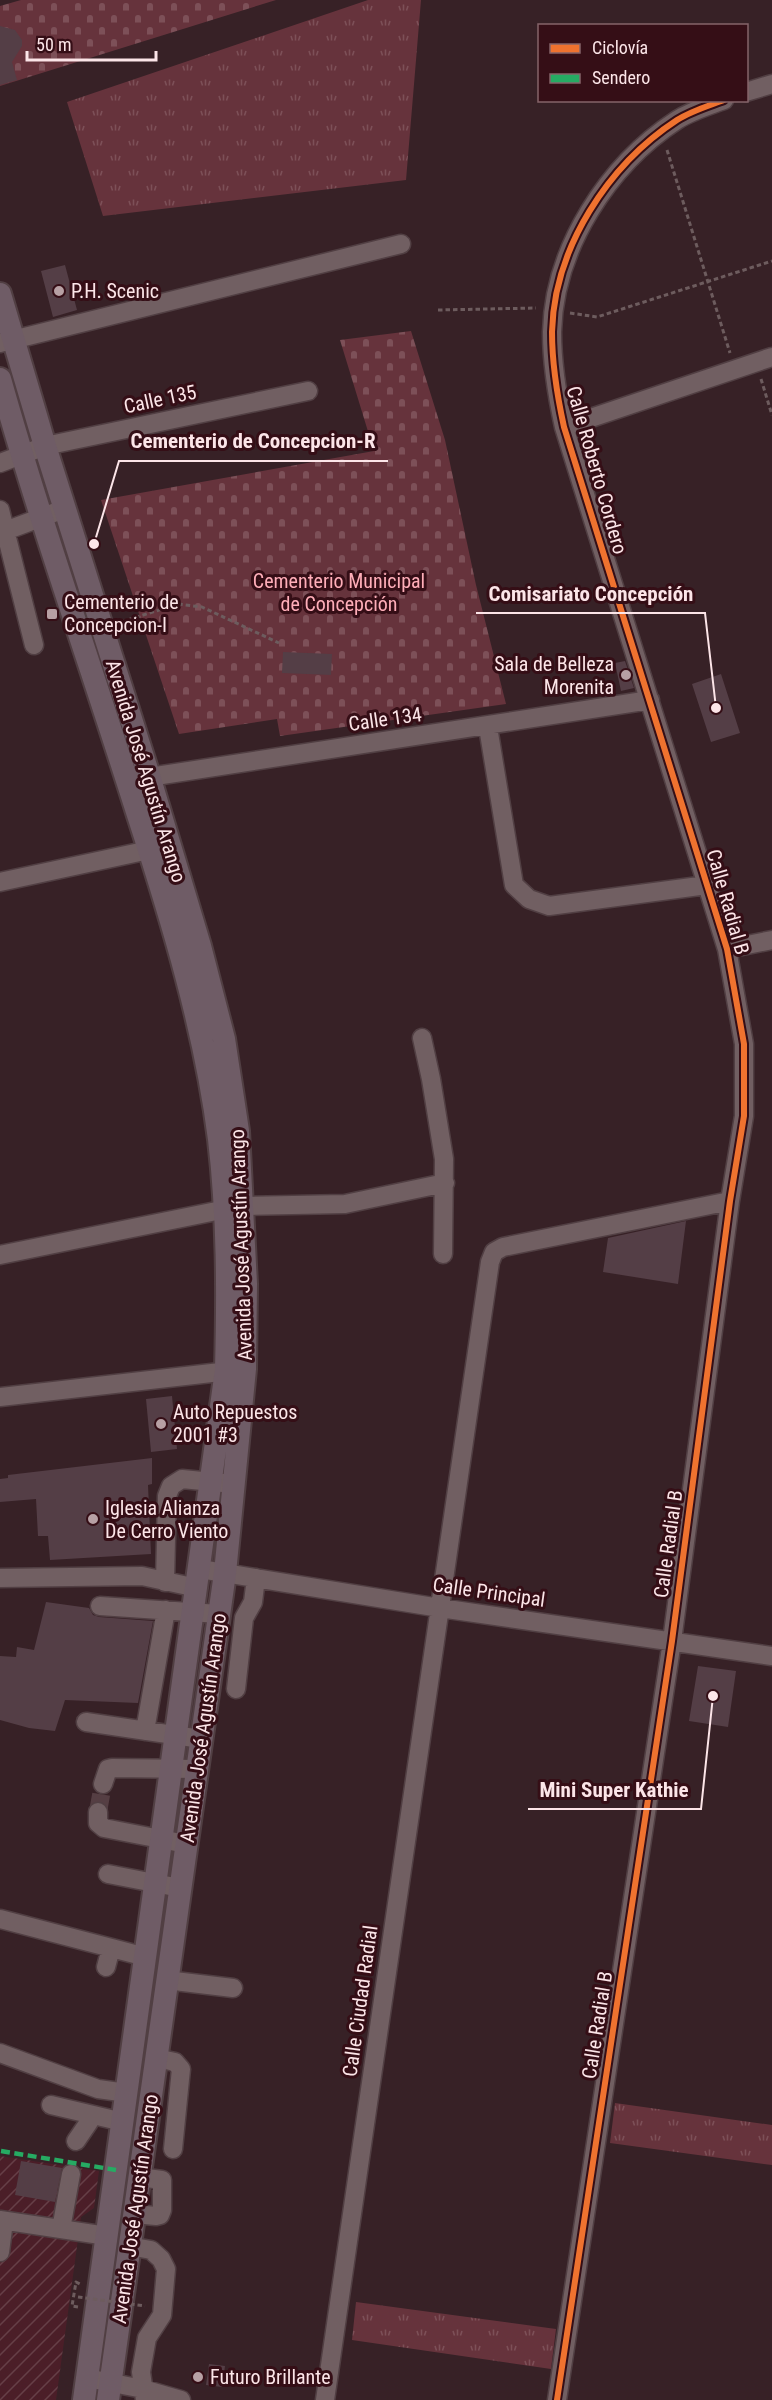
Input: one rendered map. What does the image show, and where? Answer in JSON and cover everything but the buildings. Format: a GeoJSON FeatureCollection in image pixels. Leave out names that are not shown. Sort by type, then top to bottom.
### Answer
{"type":"FeatureCollection","features":[{"type":"Feature","properties":{"kind":"main road","name":"Avenida José Agustín Arango"},"geometry":{"type":"LineString","coordinates":[[0,294],[7,342],[45,446],[200,946],[224,1039],[238,1131],[228,1283],[236,1370],[234,1485],[225,1573],[109,2391]]}},
{"type":"Feature","properties":{"kind":"main road","name":"Avenida José Agustín Arango"},"geometry":{"type":"LineString","coordinates":[[0,378],[22,455],[180,953],[202,1042],[233,1207]]}},
{"type":"Feature","properties":{"kind":"main road","name":"Avenida José Agustín Arango"},"geometry":{"type":"LineString","coordinates":[[86,2389],[211,1482],[236,1370]]}},
{"type":"Feature","properties":{"kind":"street"},"geometry":{"type":"LineString","coordinates":[[748,92],[772,84]]}},
{"type":"Feature","properties":{"kind":"street","name":"Calle Roberto Cordero"},"geometry":{"type":"LineString","coordinates":[[650,700],[564,427],[554,381],[552,331],[558,286],[577,233],[612,179],[643,147],[678,120],[718,102]]}},
{"type":"Feature","properties":{"kind":"street"},"geometry":{"type":"LineString","coordinates":[[7,342],[401,244]]}},
{"type":"Feature","properties":{"kind":"street"},"geometry":{"type":"LineString","coordinates":[[564,427],[764,360]]}},
{"type":"Feature","properties":{"kind":"street","name":"Calle 135"},"geometry":{"type":"LineString","coordinates":[[0,463],[45,446],[308,391]]}},
{"type":"Feature","properties":{"kind":"street"},"geometry":{"type":"LineString","coordinates":[[5,531],[64,509]]}},
{"type":"Feature","properties":{"kind":"street"},"geometry":{"type":"LineString","coordinates":[[0,510],[34,645]]}},
{"type":"Feature","properties":{"kind":"street","name":"Calle 134"},"geometry":{"type":"LineString","coordinates":[[127,780],[150,779],[650,700]]}},
{"type":"Feature","properties":{"kind":"street","name":"Calle Radial B"},"geometry":{"type":"LineString","coordinates":[[557,2400],[672,1641],[730,1201],[744,1116],[744,1044],[727,949],[650,700]]}},
{"type":"Feature","properties":{"kind":"street"},"geometry":{"type":"LineString","coordinates":[[488,727],[514,885],[530,899],[549,906],[707,885]]}},
{"type":"Feature","properties":{"kind":"street"},"geometry":{"type":"LineString","coordinates":[[0,882],[149,850]]}},
{"type":"Feature","properties":{"kind":"street"},"geometry":{"type":"LineString","coordinates":[[727,949],[772,940]]}},
{"type":"Feature","properties":{"kind":"street"},"geometry":{"type":"LineString","coordinates":[[422,1038],[435,1101],[445,1184],[443,1254]]}},
{"type":"Feature","properties":{"kind":"street"},"geometry":{"type":"LineString","coordinates":[[0,1255],[233,1207],[345,1204],[445,1184]]}},
{"type":"Feature","properties":{"kind":"street","name":"Calle Ciudad Radial"},"geometry":{"type":"LineString","coordinates":[[326,2400],[490,1262],[495,1252],[503,1247],[730,1201]]}},
{"type":"Feature","properties":{"kind":"street"},"geometry":{"type":"LineString","coordinates":[[0,1397],[236,1370]]}},
{"type":"Feature","properties":{"kind":"street"},"geometry":{"type":"LineString","coordinates":[[165,1582],[168,1491],[171,1486],[182,1479],[234,1485]]}},
{"type":"Feature","properties":{"kind":"street","name":"Calle Principal"},"geometry":{"type":"LineString","coordinates":[[0,1578],[142,1576],[165,1582],[198,1579],[225,1573],[440,1608],[772,1656]]}},
{"type":"Feature","properties":{"kind":"street"},"geometry":{"type":"LineString","coordinates":[[236,1689],[244,1618],[253,1602],[256,1578]]}},
{"type":"Feature","properties":{"kind":"street"},"geometry":{"type":"LineString","coordinates":[[100,1606],[219,1614]]}},
{"type":"Feature","properties":{"kind":"street"},"geometry":{"type":"LineString","coordinates":[[145,1731],[166,1610]]}},
{"type":"Feature","properties":{"kind":"street"},"geometry":{"type":"LineString","coordinates":[[189,1644],[240,1651]]}},
{"type":"Feature","properties":{"kind":"street"},"geometry":{"type":"LineString","coordinates":[[86,1722],[201,1739]]}},
{"type":"Feature","properties":{"kind":"street"},"geometry":{"type":"LineString","coordinates":[[103,1785],[108,1769],[112,1768],[197,1769]]}},
{"type":"Feature","properties":{"kind":"street"},"geometry":{"type":"LineString","coordinates":[[98,1812],[98,1823],[104,1828],[186,1844]]}},
{"type":"Feature","properties":{"kind":"street"},"geometry":{"type":"LineString","coordinates":[[108,1874],[180,1888]]}},
{"type":"Feature","properties":{"kind":"street"},"geometry":{"type":"LineString","coordinates":[[0,1919],[146,1957]]}},
{"type":"Feature","properties":{"kind":"street"},"geometry":{"type":"LineString","coordinates":[[106,1967],[111,1948]]}},
{"type":"Feature","properties":{"kind":"street"},"geometry":{"type":"LineString","coordinates":[[166,1980],[233,1988]]}},
{"type":"Feature","properties":{"kind":"street"},"geometry":{"type":"LineString","coordinates":[[0,2053],[98,2089],[127,2093]]}},
{"type":"Feature","properties":{"kind":"street"},"geometry":{"type":"LineString","coordinates":[[156,2058],[175,2062],[182,2074],[173,2149]]}},
{"type":"Feature","properties":{"kind":"street"},"geometry":{"type":"LineString","coordinates":[[51,2105],[123,2122]]}},
{"type":"Feature","properties":{"kind":"street"},"geometry":{"type":"LineString","coordinates":[[76,2141],[89,2122],[90,2115]]}},
{"type":"Feature","properties":{"kind":"street"},"geometry":{"type":"LineString","coordinates":[[61,2229],[71,2174]]}},
{"type":"Feature","properties":{"kind":"street"},"geometry":{"type":"LineString","coordinates":[[0,2252],[2,2220],[107,2236]]}},
{"type":"Feature","properties":{"kind":"street"},"geometry":{"type":"LineString","coordinates":[[129,2246],[151,2250],[164,2263],[166,2269],[161,2319],[147,2338],[141,2372],[144,2394]]}},
{"type":"Feature","properties":{"kind":"street"},"geometry":{"type":"LineString","coordinates":[[86,2389],[181,2400]]}},
{"type":"Feature","properties":{"kind":"path"},"geometry":{"type":"LineString","coordinates":[[666,148],[735,369]]}},
{"type":"Feature","properties":{"kind":"path"},"geometry":{"type":"LineString","coordinates":[[438,310],[534,307],[597,317],[772,261]]}},
{"type":"Feature","properties":{"kind":"path"},"geometry":{"type":"LineString","coordinates":[[764,360],[772,415]]}},
{"type":"Feature","properties":{"kind":"path"},"geometry":{"type":"LineString","coordinates":[[103,629],[178,604],[202,607],[279,643]]}},
{"type":"Feature","properties":{"kind":"path"},"geometry":{"type":"LineString","coordinates":[[72,2306],[76,2282],[80,2283],[78,2297],[145,2306]]}},
{"type":"Feature","properties":{"kind":"shaded area"},"geometry":{"type":"Polygon","coordinates":[[[0,2156],[99,2171],[94,2208],[81,2217],[56,2400],[0,2400],[0,2156]]]}},
{"type":"Feature","properties":{"kind":"green space"},"geometry":{"type":"Polygon","coordinates":[[[21,0],[276,0],[0,86],[0,6],[21,0]]]}},
{"type":"Feature","properties":{"kind":"green space"},"geometry":{"type":"Polygon","coordinates":[[[368,0],[421,0],[406,180],[103,216],[67,102],[368,0]]]}},
{"type":"Feature","properties":{"kind":"green space","name":"Cementerio Municipal de Concepción"},"geometry":{"type":"Polygon","coordinates":[[[411,331],[445,440],[476,585],[506,704],[280,736],[277,719],[179,734],[101,500],[374,451],[340,340],[411,331]]]}},
{"type":"Feature","properties":{"kind":"green space"},"geometry":{"type":"Polygon","coordinates":[[[615,2103],[772,2125],[772,2165],[610,2143],[615,2103]]]}},
{"type":"Feature","properties":{"kind":"green space"},"geometry":{"type":"Polygon","coordinates":[[[356,2302],[556,2329],[551,2369],[352,2340],[356,2302]]]}},
{"type":"Feature","properties":{"kind":"tunnel"},"geometry":{"type":"LineString","coordinates":[[98,1812],[103,1784]]}},
{"type":"Feature","properties":{"kind":"marked path"},"geometry":{"type":"LineString","coordinates":[[1,2151],[116,2170]]}},
{"type":"Feature","properties":{"kind":"cycle path"},"geometry":{"type":"LineString","coordinates":[[557,2400],[672,1641],[730,1201],[744,1116],[744,1044],[727,949],[564,427],[555,380],[552,332],[555,301],[563,270],[574,240],[589,211],[629,160],[652,139],[677,120],[719,102]]}},
{"type":"Feature","properties":{"kind":"place","name":"P.H. Scenic"},"geometry":{"type":"Point","coordinates":[59,291]}},
{"type":"Feature","properties":{"kind":"place","name":"Cementerio de Concepcion-R"},"geometry":{"type":"Point","coordinates":[94,544]}},
{"type":"Feature","properties":{"kind":"place","name":"Cementerio de Concepcion-I"},"geometry":{"type":"Point","coordinates":[52,614]}},
{"type":"Feature","properties":{"kind":"place","name":"Sala de Belleza Morenita"},"geometry":{"type":"Point","coordinates":[626,675]}},
{"type":"Feature","properties":{"kind":"place","name":"Comisariato Concepción"},"geometry":{"type":"Point","coordinates":[716,708]}},
{"type":"Feature","properties":{"kind":"place","name":"Auto Repuestos 2001 #3"},"geometry":{"type":"Point","coordinates":[161,1424]}},
{"type":"Feature","properties":{"kind":"place","name":"Iglesia Alianza De Cerro Viento"},"geometry":{"type":"Point","coordinates":[93,1519]}},
{"type":"Feature","properties":{"kind":"place","name":"Mini Super Kathie"},"geometry":{"type":"Point","coordinates":[713,1696]}},
{"type":"Feature","properties":{"kind":"place","name":"Futuro Brillante"},"geometry":{"type":"Point","coordinates":[198,2377]}}]}
